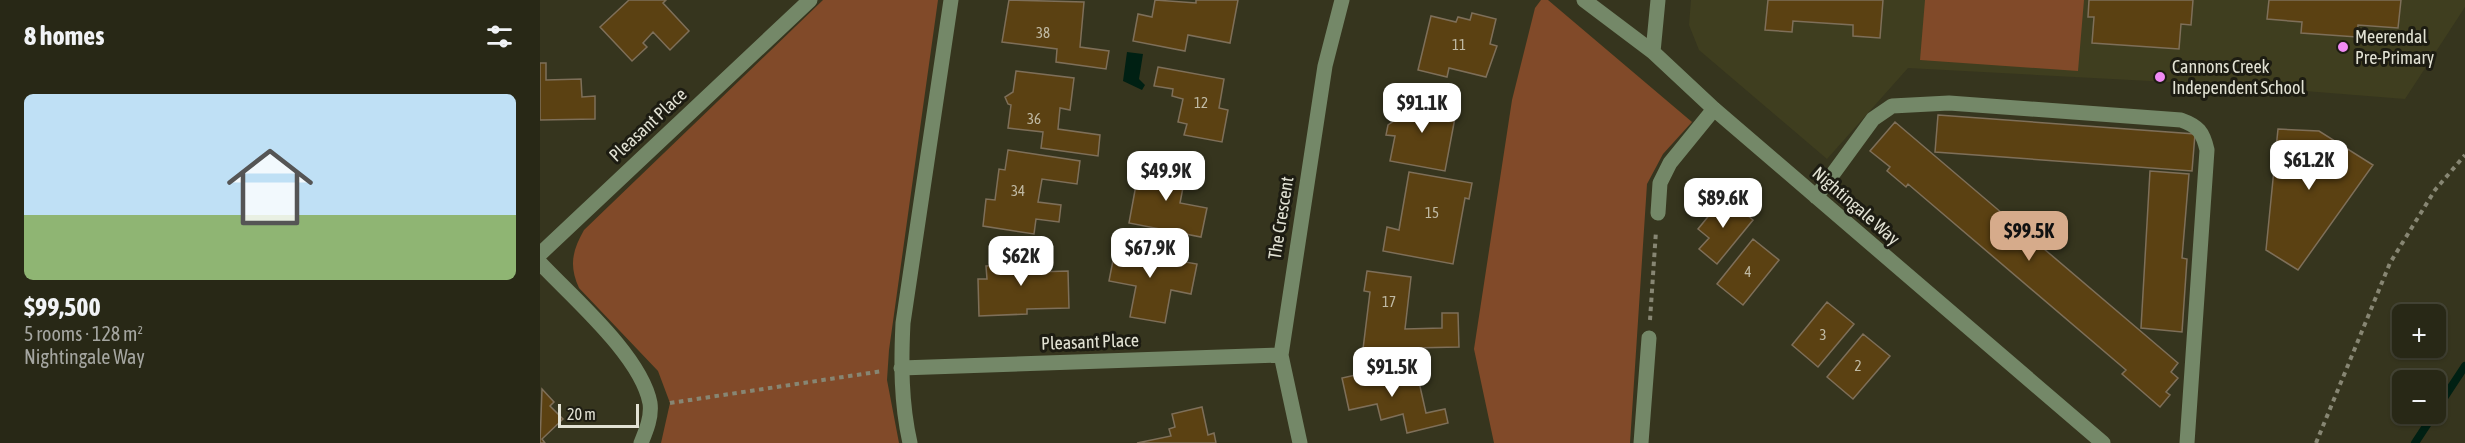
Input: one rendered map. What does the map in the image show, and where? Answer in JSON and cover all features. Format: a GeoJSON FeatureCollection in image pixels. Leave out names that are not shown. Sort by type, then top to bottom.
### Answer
{"type":"FeatureCollection","features":[{"type":"Feature","properties":{"kind":"street","name":"Pleasant Place"},"geometry":{"type":"LineString","coordinates":[[540,254],[810,0]]}},
{"type":"Feature","properties":{"kind":"street"},"geometry":{"type":"LineString","coordinates":[[910,443],[904,417],[901,368],[903,322],[951,0]]}},
{"type":"Feature","properties":{"kind":"street","name":"The Crescent"},"geometry":{"type":"LineString","coordinates":[[1300,443],[1281,355],[1325,66],[1342,0]]}},
{"type":"Feature","properties":{"kind":"street","name":"Nightingale Way"},"geometry":{"type":"LineString","coordinates":[[1584,0],[1653,52],[1714,109],[2103,443]]}},
{"type":"Feature","properties":{"kind":"street"},"geometry":{"type":"LineString","coordinates":[[1653,52],[1658,0]]}},
{"type":"Feature","properties":{"kind":"street"},"geometry":{"type":"LineString","coordinates":[[1816,197],[1874,119],[1882,111],[1904,104],[1996,106],[2181,120],[2195,124],[2204,136],[2207,150],[2187,443]]}},
{"type":"Feature","properties":{"kind":"street"},"geometry":{"type":"LineString","coordinates":[[1658,213],[1660,183],[1670,163],[1714,109]]}},
{"type":"Feature","properties":{"kind":"street"},"geometry":{"type":"LineString","coordinates":[[540,263],[632,363],[645,387],[650,406],[647,428],[640,443]]}},
{"type":"Feature","properties":{"kind":"street"},"geometry":{"type":"LineString","coordinates":[[1641,443],[1649,338]]}},
{"type":"Feature","properties":{"kind":"street","name":"Pleasant Place"},"geometry":{"type":"LineString","coordinates":[[901,368],[1281,355]]}},
{"type":"Feature","properties":{"kind":"path"},"geometry":{"type":"LineString","coordinates":[[2316,443],[2390,263],[2435,190],[2465,155]]}},
{"type":"Feature","properties":{"kind":"path"},"geometry":{"type":"LineString","coordinates":[[1649,338],[1658,213]]}},
{"type":"Feature","properties":{"kind":"path"},"geometry":{"type":"LineString","coordinates":[[670,403],[901,368]]}},
{"type":"Feature","properties":{"kind":"shaded area"},"geometry":{"type":"Polygon","coordinates":[[[823,0],[938,0],[889,350],[887,380],[899,443],[661,443],[670,403],[658,371],[579,288],[573,266],[577,245],[584,230],[823,0]]]}},
{"type":"Feature","properties":{"kind":"shaded area"},"geometry":{"type":"Polygon","coordinates":[[[1541,0],[1548,0],[1692,122],[1663,154],[1647,184],[1630,443],[1494,443],[1474,349],[1512,100],[1535,8],[1541,0]]]}},
{"type":"Feature","properties":{"kind":"shaded area","name":"Cannons Creek Independent School"},"geometry":{"type":"Polygon","coordinates":[[[1691,0],[2465,0],[2465,7],[2405,99],[2244,86],[1908,68],[1827,159],[1699,50],[1689,25],[1691,0]]]}},
{"type":"Feature","properties":{"kind":"shaded area"},"geometry":{"type":"Polygon","coordinates":[[[1925,0],[2084,0],[2078,71],[1920,60],[1925,0]]]}},
{"type":"Feature","properties":{"kind":"shaded area"},"geometry":{"type":"Polygon","coordinates":[[[1127,52],[1143,54],[1139,79],[1145,85],[1142,90],[1123,81],[1127,52]]]}},
{"type":"Feature","properties":{"kind":"building"},"geometry":{"type":"Polygon","coordinates":[[[629,0],[666,0],[663,3],[689,31],[670,50],[653,32],[643,43],[647,47],[632,61],[600,27],[629,0]]]}},
{"type":"Feature","properties":{"kind":"building"},"geometry":{"type":"Polygon","coordinates":[[[1009,0],[1084,2],[1080,47],[1109,51],[1106,69],[1056,62],[1057,49],[1002,42],[1009,0]]]}},
{"type":"Feature","properties":{"kind":"building"},"geometry":{"type":"Polygon","coordinates":[[[1155,0],[1196,3],[1196,0],[1238,0],[1230,43],[1188,35],[1185,51],[1133,41],[1138,14],[1152,17],[1155,0]]]}},
{"type":"Feature","properties":{"kind":"building"},"geometry":{"type":"Polygon","coordinates":[[[1768,0],[1883,0],[1880,38],[1853,36],[1853,25],[1793,21],[1792,32],[1765,30],[1768,0]]]}},
{"type":"Feature","properties":{"kind":"building"},"geometry":{"type":"Polygon","coordinates":[[[2089,0],[2193,0],[2191,25],[2181,24],[2179,49],[2092,43],[2094,17],[2088,17],[2089,0]]]}},
{"type":"Feature","properties":{"kind":"building"},"geometry":{"type":"Polygon","coordinates":[[[2269,0],[2401,0],[2398,28],[2358,25],[2357,37],[2301,33],[2302,22],[2267,19],[2269,0]]]}},
{"type":"Feature","properties":{"kind":"building"},"geometry":{"type":"Polygon","coordinates":[[[1472,13],[1496,19],[1490,44],[1497,46],[1486,77],[1449,68],[1447,77],[1418,70],[1431,16],[1456,22],[1458,17],[1470,20],[1472,13]]]}},
{"type":"Feature","properties":{"kind":"building"},"geometry":{"type":"Polygon","coordinates":[[[540,63],[546,63],[546,80],[581,79],[582,97],[595,96],[595,119],[540,120],[540,63]]]}},
{"type":"Feature","properties":{"kind":"building"},"geometry":{"type":"Polygon","coordinates":[[[1158,67],[1224,79],[1219,108],[1228,110],[1222,142],[1184,135],[1187,124],[1178,122],[1183,99],[1172,96],[1173,89],[1154,86],[1158,67]]]}},
{"type":"Feature","properties":{"kind":"building"},"geometry":{"type":"Polygon","coordinates":[[[1016,71],[1074,78],[1070,110],[1060,108],[1058,129],[1100,135],[1098,156],[1041,148],[1043,132],[1008,128],[1011,105],[1005,97],[1013,92],[1016,71]]]}},
{"type":"Feature","properties":{"kind":"building"},"geometry":{"type":"Polygon","coordinates":[[[1402,96],[1457,107],[1445,171],[1390,161],[1395,136],[1386,135],[1388,125],[1398,118],[1402,96]]]}},
{"type":"Feature","properties":{"kind":"building"},"geometry":{"type":"Polygon","coordinates":[[[1938,115],[2195,134],[2192,171],[1935,152],[1938,115]]]}},
{"type":"Feature","properties":{"kind":"building"},"geometry":{"type":"Polygon","coordinates":[[[1895,122],[2178,363],[2171,372],[2178,378],[2166,392],[2170,395],[2160,407],[2122,374],[2126,370],[1908,184],[1906,187],[1887,171],[1890,167],[1870,151],[1895,122]]]}},
{"type":"Feature","properties":{"kind":"building"},"geometry":{"type":"Polygon","coordinates":[[[2278,129],[2319,131],[2373,165],[2298,270],[2266,250],[2278,129]]]}},
{"type":"Feature","properties":{"kind":"building"},"geometry":{"type":"Polygon","coordinates":[[[1008,150],[1080,161],[1077,184],[1042,179],[1038,202],[1061,205],[1059,222],[1036,219],[1034,234],[983,226],[986,199],[995,200],[999,169],[1005,170],[1008,150]]]}},
{"type":"Feature","properties":{"kind":"building"},"geometry":{"type":"Polygon","coordinates":[[[1150,160],[1187,167],[1180,203],[1207,208],[1201,237],[1129,223],[1136,185],[1146,187],[1150,160]]]}},
{"type":"Feature","properties":{"kind":"building"},"geometry":{"type":"Polygon","coordinates":[[[2150,171],[2189,174],[2182,258],[2187,259],[2182,332],[2141,328],[2150,171]]]}},
{"type":"Feature","properties":{"kind":"building"},"geometry":{"type":"Polygon","coordinates":[[[1409,172],[1472,183],[1469,199],[1465,198],[1453,264],[1383,251],[1387,227],[1399,230],[1409,172]]]}},
{"type":"Feature","properties":{"kind":"building"},"geometry":{"type":"Polygon","coordinates":[[[1725,196],[1753,220],[1717,264],[1699,249],[1709,238],[1698,229],[1725,196]]]}},
{"type":"Feature","properties":{"kind":"building"},"geometry":{"type":"Polygon","coordinates":[[[1753,239],[1779,260],[1743,305],[1717,284],[1753,239]]]}},
{"type":"Feature","properties":{"kind":"building"},"geometry":{"type":"Polygon","coordinates":[[[1117,240],[1147,246],[1145,255],[1197,264],[1191,294],[1171,290],[1165,323],[1130,317],[1136,286],[1109,281],[1117,240]]]}},
{"type":"Feature","properties":{"kind":"building"},"geometry":{"type":"Polygon","coordinates":[[[1036,249],[1036,272],[1068,271],[1069,308],[1027,309],[1027,314],[979,316],[978,279],[987,279],[986,266],[1005,265],[1004,250],[1036,249]]]}},
{"type":"Feature","properties":{"kind":"building"},"geometry":{"type":"Polygon","coordinates":[[[1367,271],[1411,277],[1405,329],[1442,328],[1442,313],[1458,313],[1459,347],[1363,349],[1370,292],[1364,291],[1367,271]]]}},
{"type":"Feature","properties":{"kind":"building"},"geometry":{"type":"Polygon","coordinates":[[[1827,302],[1854,324],[1818,367],[1792,345],[1827,302]]]}},
{"type":"Feature","properties":{"kind":"building"},"geometry":{"type":"Polygon","coordinates":[[[1863,334],[1890,356],[1853,399],[1827,377],[1863,334]]]}},
{"type":"Feature","properties":{"kind":"building"},"geometry":{"type":"Polygon","coordinates":[[[1396,366],[1397,374],[1404,372],[1408,385],[1419,382],[1426,413],[1445,409],[1448,423],[1407,433],[1403,414],[1381,420],[1377,404],[1349,410],[1342,378],[1396,366]]]}},
{"type":"Feature","properties":{"kind":"building"},"geometry":{"type":"Polygon","coordinates":[[[542,389],[554,402],[550,406],[563,419],[542,439],[545,443],[540,443],[542,389]]]}},
{"type":"Feature","properties":{"kind":"building"},"geometry":{"type":"Polygon","coordinates":[[[1202,407],[1208,435],[1214,433],[1216,443],[1137,443],[1171,436],[1169,429],[1175,427],[1172,414],[1202,407]]]}},
{"type":"Feature","properties":{"kind":"waterway"},"geometry":{"type":"LineString","coordinates":[[2446,395],[2465,366]]}},
{"type":"Feature","properties":{"kind":"waterway"},"geometry":{"type":"LineString","coordinates":[[2415,443],[2427,424]]}},
{"type":"Feature","properties":{"kind":"place","name":"Meerendal Pre-Primary"},"geometry":{"type":"Point","coordinates":[2343,47]}},
{"type":"Feature","properties":{"kind":"place","name":"Cannons Creek Independent School"},"geometry":{"type":"Point","coordinates":[2160,77]}}]}
